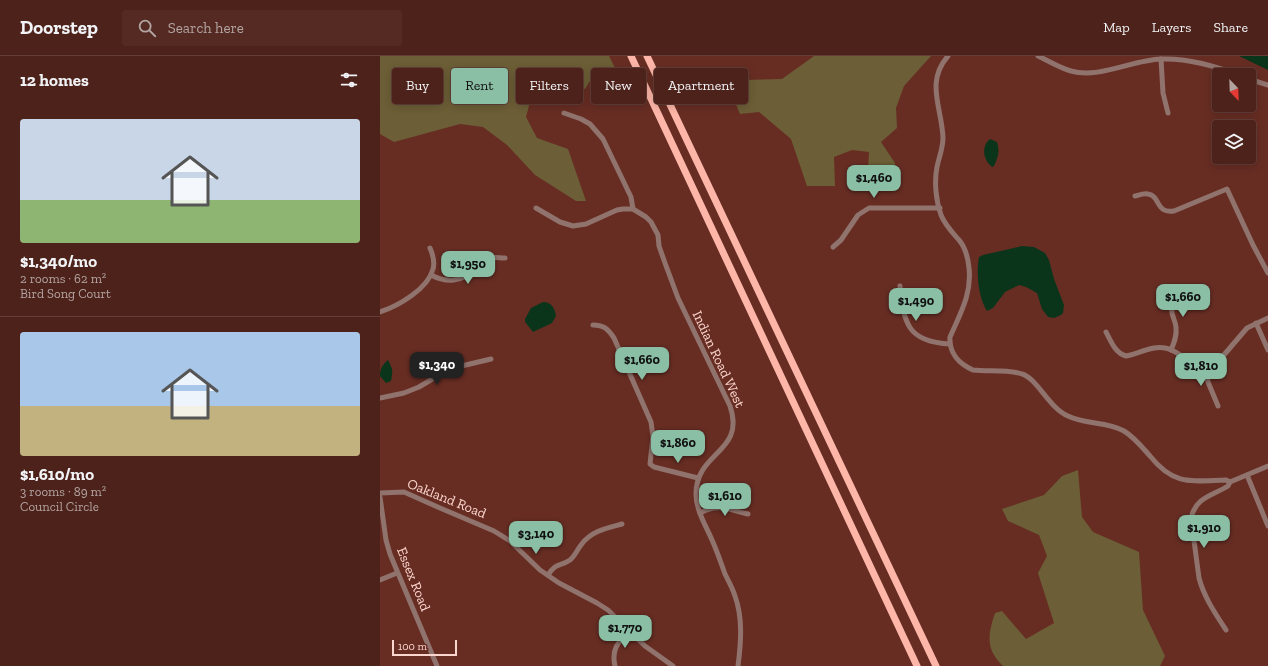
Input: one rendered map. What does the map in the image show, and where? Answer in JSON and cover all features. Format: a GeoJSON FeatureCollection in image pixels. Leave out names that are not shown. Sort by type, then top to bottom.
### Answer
{"type":"FeatureCollection","features":[{"type":"Feature","properties":{"kind":"highway"},"geometry":{"type":"LineString","coordinates":[[631,56],[917,666]]}},
{"type":"Feature","properties":{"kind":"highway"},"geometry":{"type":"LineString","coordinates":[[647,56],[936,666]]}},
{"type":"Feature","properties":{"kind":"street"},"geometry":{"type":"LineString","coordinates":[[948,56],[940,68],[937,77],[936,87],[943,138],[935,177],[940,208],[945,222],[964,247],[970,268],[967,299],[950,337],[950,344],[954,356],[966,367],[977,370],[1022,374],[1029,378],[1052,406],[1067,416],[1115,426],[1132,436],[1156,464],[1170,475],[1186,481],[1226,480],[1230,482]]}},
{"type":"Feature","properties":{"kind":"street"},"geometry":{"type":"LineString","coordinates":[[1038,56],[1070,71],[1091,74],[1145,61],[1161,59],[1197,62],[1216,68]]}},
{"type":"Feature","properties":{"kind":"street"},"geometry":{"type":"LineString","coordinates":[[1161,59],[1163,93],[1168,113]]}},
{"type":"Feature","properties":{"kind":"street"},"geometry":{"type":"LineString","coordinates":[[1256,81],[1268,85]]}},
{"type":"Feature","properties":{"kind":"street"},"geometry":{"type":"LineString","coordinates":[[536,208],[560,222],[573,226],[586,224],[617,210],[633,209],[631,197],[603,139],[590,124],[564,113]]}},
{"type":"Feature","properties":{"kind":"street"},"geometry":{"type":"LineString","coordinates":[[1135,196],[1144,194],[1153,195],[1161,208],[1169,212],[1227,189],[1268,273]]}},
{"type":"Feature","properties":{"kind":"street"},"geometry":{"type":"LineString","coordinates":[[833,247],[841,240],[858,215],[869,208],[940,208]]}},
{"type":"Feature","properties":{"kind":"street","name":"Indian Road West"},"geometry":{"type":"LineString","coordinates":[[633,209],[646,216],[655,228],[659,246],[671,281],[730,406],[733,416],[733,430],[728,442],[706,465],[698,478]]}},
{"type":"Feature","properties":{"kind":"street"},"geometry":{"type":"LineString","coordinates":[[380,312],[397,305],[422,287],[433,270],[434,259],[430,248]]}},
{"type":"Feature","properties":{"kind":"street"},"geometry":{"type":"LineString","coordinates":[[431,275],[441,280],[456,280],[470,275],[485,260],[494,257],[505,258]]}},
{"type":"Feature","properties":{"kind":"street"},"geometry":{"type":"LineString","coordinates":[[900,286],[904,316],[910,328],[927,341],[950,344]]}},
{"type":"Feature","properties":{"kind":"street"},"geometry":{"type":"LineString","coordinates":[[1172,350],[1176,335],[1176,328],[1172,314],[1172,303],[1178,295],[1196,287]]}},
{"type":"Feature","properties":{"kind":"street"},"geometry":{"type":"LineString","coordinates":[[1106,332],[1116,349],[1122,355],[1126,356],[1158,348],[1164,348],[1172,350],[1188,360],[1205,363],[1223,356],[1242,332],[1256,323],[1268,318]]}},
{"type":"Feature","properties":{"kind":"street"},"geometry":{"type":"LineString","coordinates":[[1256,323],[1268,350]]}},
{"type":"Feature","properties":{"kind":"street"},"geometry":{"type":"LineString","coordinates":[[593,325],[606,327],[614,338],[651,422],[653,436],[650,464],[654,467],[698,478],[696,496],[700,512],[736,597],[740,621],[738,666]]}},
{"type":"Feature","properties":{"kind":"street"},"geometry":{"type":"LineString","coordinates":[[380,398],[404,393],[453,368],[491,359]]}},
{"type":"Feature","properties":{"kind":"street"},"geometry":{"type":"LineString","coordinates":[[1205,363],[1208,382],[1218,406]]}},
{"type":"Feature","properties":{"kind":"street"},"geometry":{"type":"LineString","coordinates":[[1226,630],[1204,595],[1201,587],[1191,518],[1193,511],[1201,501],[1228,486],[1230,482],[1268,466]]}},
{"type":"Feature","properties":{"kind":"street"},"geometry":{"type":"LineString","coordinates":[[1247,475],[1268,526]]}},
{"type":"Feature","properties":{"kind":"street","name":"Oakland Road"},"geometry":{"type":"LineString","coordinates":[[380,493],[404,492],[494,531],[510,541],[537,568],[560,583],[597,602],[618,619],[654,654],[673,666]]}},
{"type":"Feature","properties":{"kind":"street","name":"Essex Road"},"geometry":{"type":"LineString","coordinates":[[380,497],[386,540],[397,573],[437,666]]}},
{"type":"Feature","properties":{"kind":"street"},"geometry":{"type":"LineString","coordinates":[[700,512],[714,507],[720,507],[748,514]]}},
{"type":"Feature","properties":{"kind":"street"},"geometry":{"type":"LineString","coordinates":[[548,575],[553,568],[570,560],[582,544],[592,535],[605,528],[622,524]]}},
{"type":"Feature","properties":{"kind":"street"},"geometry":{"type":"LineString","coordinates":[[380,580],[397,573]]}},
{"type":"Feature","properties":{"kind":"street"},"geometry":{"type":"LineString","coordinates":[[615,666],[613,657],[615,650],[618,644],[630,631]]}},
{"type":"Feature","properties":{"kind":"shaded area"},"geometry":{"type":"Polygon","coordinates":[[[380,56],[609,56],[615,68],[591,68],[591,80],[585,89],[583,88],[583,68],[516,68],[516,104],[530,104],[526,117],[537,138],[568,149],[586,201],[576,201],[535,175],[507,145],[483,127],[460,124],[394,142],[380,134],[380,56]]]}},
{"type":"Feature","properties":{"kind":"shaded area"},"geometry":{"type":"Polygon","coordinates":[[[814,56],[931,56],[904,86],[896,108],[897,128],[881,142],[895,163],[894,172],[868,170],[869,152],[852,150],[834,157],[835,186],[807,186],[791,139],[759,112],[740,114],[736,104],[748,104],[748,80],[782,79],[814,56]]]}},
{"type":"Feature","properties":{"kind":"shaded area"},"geometry":{"type":"Polygon","coordinates":[[[1239,56],[1268,56],[1268,70],[1239,56]]]}},
{"type":"Feature","properties":{"kind":"shaded area"},"geometry":{"type":"Polygon","coordinates":[[[990,139],[997,142],[998,149],[997,160],[992,167],[987,161],[984,153],[985,145],[990,139]]]}},
{"type":"Feature","properties":{"kind":"shaded area"},"geometry":{"type":"Polygon","coordinates":[[[1022,246],[1034,247],[1045,253],[1049,260],[1054,279],[1064,305],[1063,313],[1061,315],[1054,318],[1048,317],[1042,309],[1037,293],[1019,285],[1005,292],[993,308],[987,311],[978,284],[979,257],[1022,246]]]}},
{"type":"Feature","properties":{"kind":"shaded area"},"geometry":{"type":"Polygon","coordinates":[[[543,302],[552,306],[555,310],[556,316],[552,323],[533,332],[525,322],[525,319],[531,308],[543,302]]]}},
{"type":"Feature","properties":{"kind":"shaded area"},"geometry":{"type":"Polygon","coordinates":[[[388,360],[392,368],[392,375],[391,381],[386,383],[380,374],[382,367],[388,360]]]}},
{"type":"Feature","properties":{"kind":"shaded area"},"geometry":{"type":"Polygon","coordinates":[[[1078,470],[1082,517],[1093,532],[1139,552],[1143,610],[1165,656],[1160,666],[1003,666],[993,654],[990,635],[995,613],[1002,611],[1026,639],[1054,623],[1038,573],[1047,556],[1039,535],[1008,521],[1002,509],[1044,495],[1062,476],[1078,470]]]}}]}
